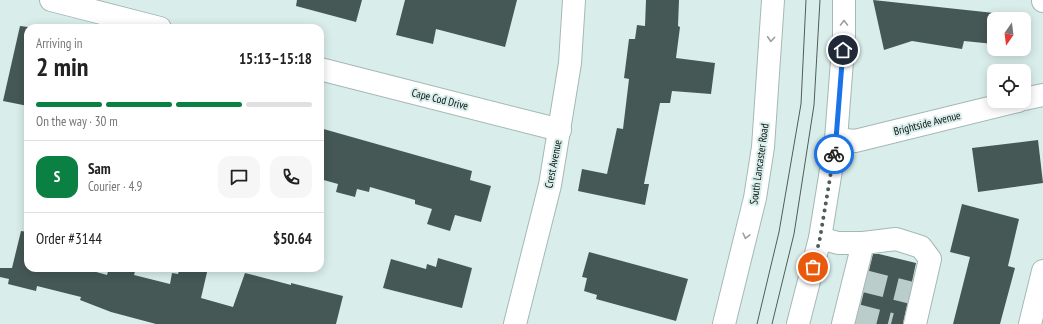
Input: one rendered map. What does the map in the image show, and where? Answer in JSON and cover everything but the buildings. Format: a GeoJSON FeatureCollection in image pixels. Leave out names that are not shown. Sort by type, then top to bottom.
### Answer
{"type":"FeatureCollection","features":[{"type":"Feature","properties":{"kind":"street"},"geometry":{"type":"LineString","coordinates":[[51,0],[144,24]]}},
{"type":"Feature","properties":{"kind":"street","name":"Crest Avenue"},"geometry":{"type":"LineString","coordinates":[[515,324],[550,185],[570,63],[574,0]]}},
{"type":"Feature","properties":{"kind":"street","name":"South Lancaster Road"},"geometry":{"type":"LineString","coordinates":[[724,324],[755,198],[763,147],[773,0]]}},
{"type":"Feature","properties":{"kind":"street"},"geometry":{"type":"LineString","coordinates":[[798,324],[820,238],[836,139],[844,35],[844,0]]}},
{"type":"Feature","properties":{"kind":"street","name":"Cape Cod Drive"},"geometry":{"type":"LineString","coordinates":[[324,70],[560,130]]}},
{"type":"Feature","properties":{"kind":"street"},"geometry":{"type":"LineString","coordinates":[[1031,98],[1043,95]]}},
{"type":"Feature","properties":{"kind":"street","name":"Brightside Avenue"},"geometry":{"type":"LineString","coordinates":[[836,139],[855,141],[989,108]]}},
{"type":"Feature","properties":{"kind":"street"},"geometry":{"type":"LineString","coordinates":[[820,238],[838,243],[863,243],[896,239],[921,247],[930,259],[917,294],[914,324]]}},
{"type":"Feature","properties":{"kind":"street"},"geometry":{"type":"LineString","coordinates":[[848,317],[859,280],[863,243]]}},
{"type":"Feature","properties":{"kind":"street"},"geometry":{"type":"LineString","coordinates":[[1030,324],[1043,271]]}},
{"type":"Feature","properties":{"kind":"tunnel"},"geometry":{"type":"LineString","coordinates":[[864,281],[912,293]]}},
{"type":"Feature","properties":{"kind":"tunnel"},"geometry":{"type":"LineString","coordinates":[[856,315],[891,324]]}},
{"type":"Feature","properties":{"kind":"tram line"},"geometry":{"type":"LineString","coordinates":[[757,324],[779,232],[801,104],[806,0]]}},
{"type":"Feature","properties":{"kind":"tram line"},"geometry":{"type":"LineString","coordinates":[[772,324],[794,234],[814,105],[820,0]]}},
{"type":"Feature","properties":{"kind":"way so far"},"geometry":{"type":"LineString","coordinates":[[813,267],[820,238],[834,154]]}},
{"type":"Feature","properties":{"kind":"route"},"geometry":{"type":"LineString","coordinates":[[834,154],[843,50]]}}]}
